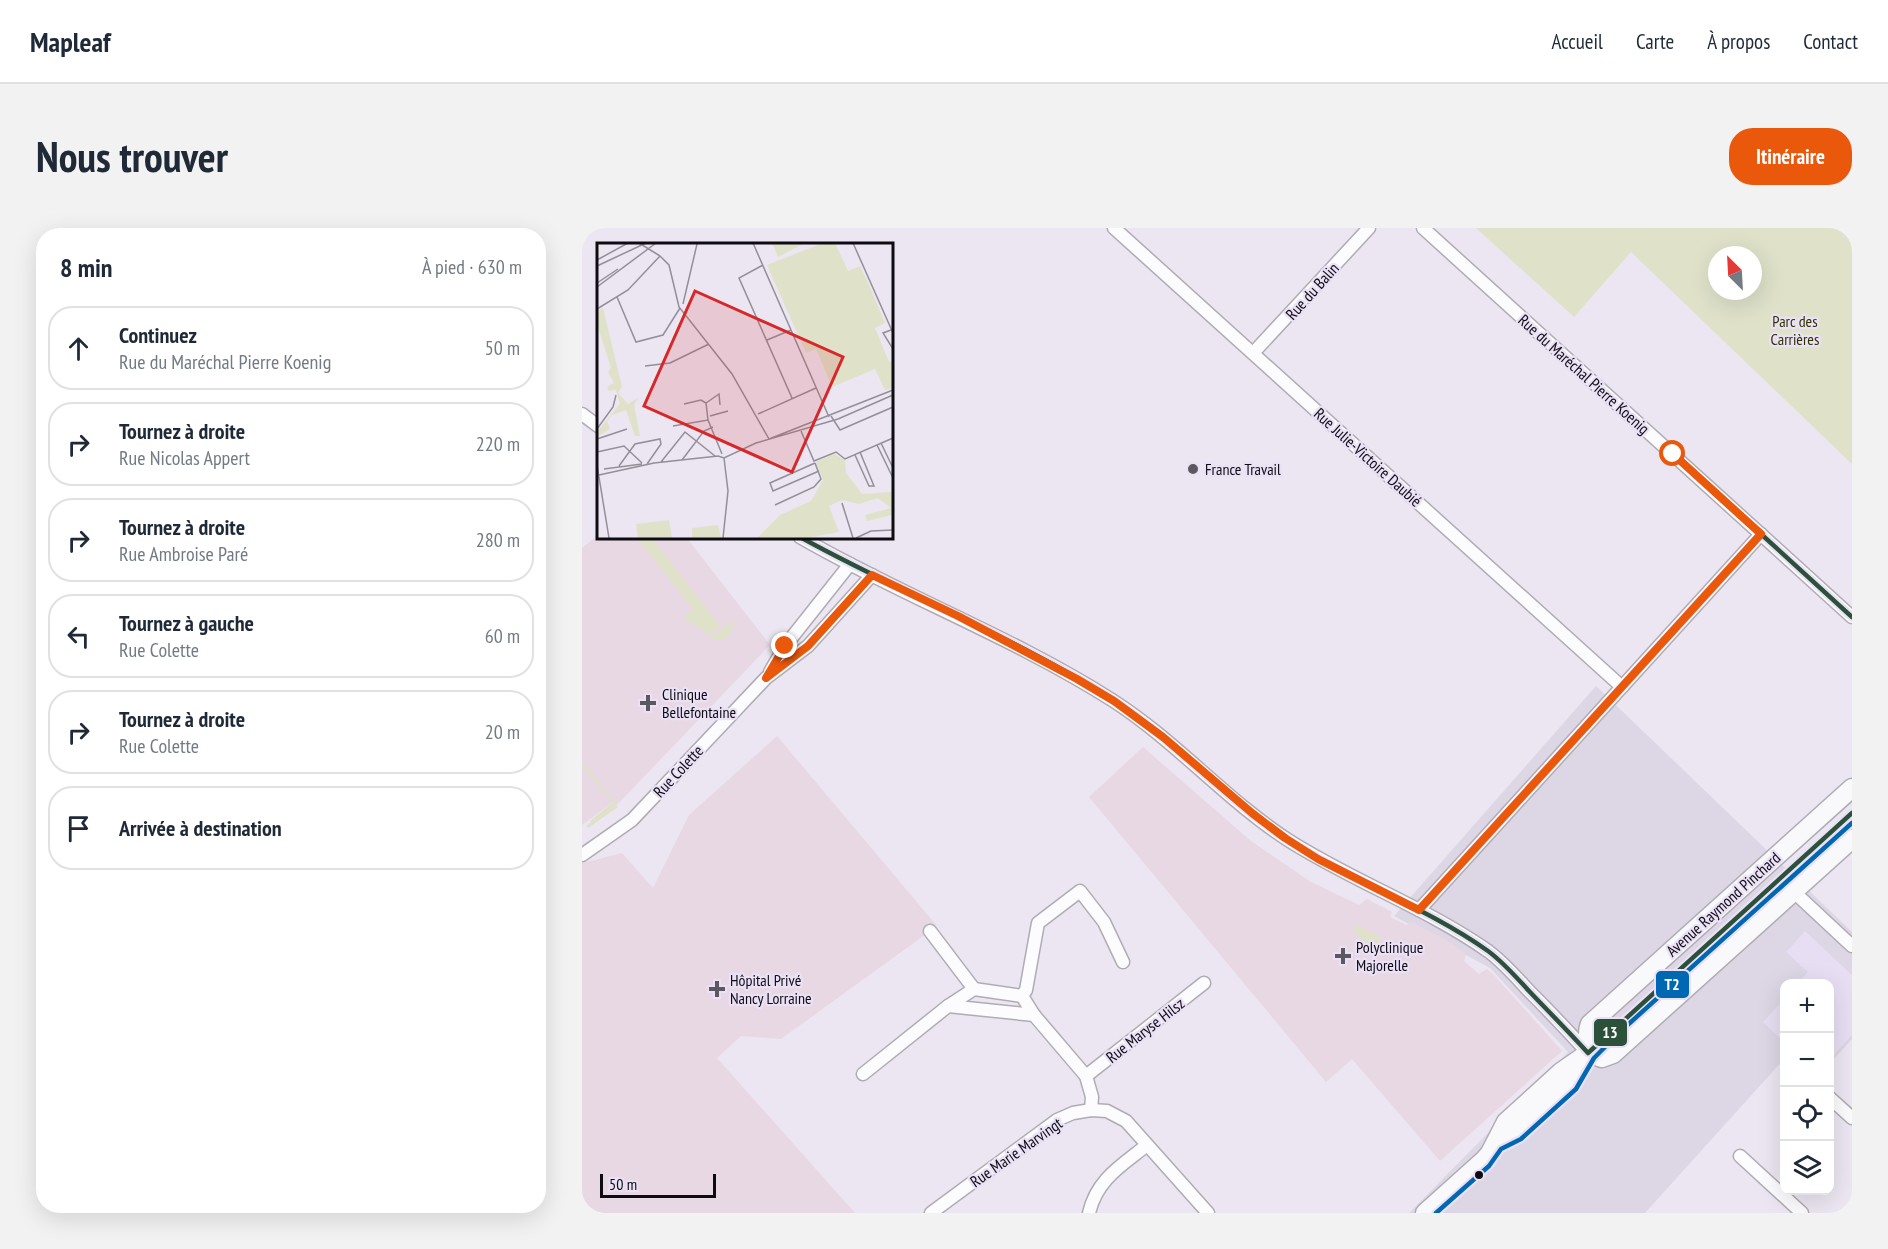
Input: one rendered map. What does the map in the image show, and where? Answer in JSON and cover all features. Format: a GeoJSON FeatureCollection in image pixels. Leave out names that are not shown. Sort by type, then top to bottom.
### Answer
{"type":"FeatureCollection","features":[{"type":"Feature","properties":{"kind":"street","name":"Rue Julie-Victoire Daubié"},"geometry":{"type":"LineString","coordinates":[[1114,228],[1254,352],[1622,687]]}},
{"type":"Feature","properties":{"kind":"street","name":"Rue du Balin"},"geometry":{"type":"LineString","coordinates":[[1254,352],[1369,228]]}},
{"type":"Feature","properties":{"kind":"street","name":"Rue du Maréchal Pierre Koenig"},"geometry":{"type":"LineString","coordinates":[[1423,228],[1852,617]]}},
{"type":"Feature","properties":{"kind":"street"},"geometry":{"type":"LineString","coordinates":[[582,414],[597,425]]}},
{"type":"Feature","properties":{"kind":"street"},"geometry":{"type":"LineString","coordinates":[[1419,910],[1761,534]]}},
{"type":"Feature","properties":{"kind":"street"},"geometry":{"type":"LineString","coordinates":[[802,538],[968,621],[1105,696],[1163,737],[1285,838],[1318,859],[1419,910],[1498,959],[1588,1053],[1602,1058],[1613,1054],[1852,839]]}},
{"type":"Feature","properties":{"kind":"street","name":"Rue Colette"},"geometry":{"type":"LineString","coordinates":[[766,678],[785,646],[850,564]]}},
{"type":"Feature","properties":{"kind":"street","name":"Rue Colette"},"geometry":{"type":"LineString","coordinates":[[582,855],[632,820],[766,678],[808,646],[872,575]]}},
{"type":"Feature","properties":{"kind":"street","name":"Avenue Raymond Pinchard"},"geometry":{"type":"LineString","coordinates":[[1588,1053],[1587,1030],[1590,1024],[1852,788]]}},
{"type":"Feature","properties":{"kind":"street"},"geometry":{"type":"LineString","coordinates":[[1022,996],[1026,990],[1038,923],[1080,891],[1104,922],[1123,962]]}},
{"type":"Feature","properties":{"kind":"street"},"geometry":{"type":"LineString","coordinates":[[1793,891],[1852,946]]}},
{"type":"Feature","properties":{"kind":"street"},"geometry":{"type":"LineString","coordinates":[[930,931],[974,989]]}},
{"type":"Feature","properties":{"kind":"street","name":"Rue Maryse Hilsz"},"geometry":{"type":"LineString","coordinates":[[1086,1076],[1204,983]]}},
{"type":"Feature","properties":{"kind":"street"},"geometry":{"type":"LineString","coordinates":[[862,1074],[948,1006],[974,989],[1022,996],[1034,1015],[1086,1076],[1092,1097],[1091,1110]]}},
{"type":"Feature","properties":{"kind":"street"},"geometry":{"type":"LineString","coordinates":[[948,1006],[1034,1015]]}},
{"type":"Feature","properties":{"kind":"street"},"geometry":{"type":"LineString","coordinates":[[1425,1213],[1484,1160],[1496,1143],[1500,1130],[1506,1122],[1561,1072],[1588,1053]]}},
{"type":"Feature","properties":{"kind":"street"},"geometry":{"type":"LineString","coordinates":[[1834,1102],[1852,1118]]}},
{"type":"Feature","properties":{"kind":"street","name":"Rue Marie Marvingt"},"geometry":{"type":"LineString","coordinates":[[931,1213],[1057,1120],[1073,1113],[1091,1110],[1107,1111],[1126,1121],[1208,1213]]}},
{"type":"Feature","properties":{"kind":"street"},"geometry":{"type":"LineString","coordinates":[[1089,1213],[1098,1187],[1147,1145]]}},
{"type":"Feature","properties":{"kind":"street"},"geometry":{"type":"LineString","coordinates":[[1740,1156],[1802,1213]]}},
{"type":"Feature","properties":{"kind":"shaded area","name":"Clinique Bellefontaine"},"geometry":{"type":"Polygon","coordinates":[[[597,536],[597,538],[687,538],[770,645],[617,805],[613,802],[582,825],[582,548],[597,536]]]}},
{"type":"Feature","properties":{"kind":"shaded area"},"geometry":{"type":"Polygon","coordinates":[[[1596,686],[1852,932],[1852,1039],[1834,1059],[1834,979],[1780,979],[1780,1063],[1645,1213],[1409,1213],[1568,1052],[1490,968],[1394,916],[1596,686]]]}},
{"type":"Feature","properties":{"kind":"shaded area","name":"Hôpital Privé Nancy Lorraine"},"geometry":{"type":"Polygon","coordinates":[[[777,736],[937,926],[781,1039],[741,1036],[717,1058],[855,1213],[582,1213],[582,863],[622,853],[653,888],[689,815],[777,736]]]}},
{"type":"Feature","properties":{"kind":"shaded area","name":"Polyclinique Majorelle"},"geometry":{"type":"Polygon","coordinates":[[[1143,747],[1251,841],[1311,882],[1359,905],[1367,899],[1392,912],[1390,917],[1406,925],[1413,923],[1445,939],[1466,954],[1464,961],[1479,974],[1487,969],[1562,1051],[1440,1161],[1352,1059],[1326,1082],[1089,797],[1143,747]]]}},
{"type":"Feature","properties":{"kind":"shaded area"},"geometry":{"type":"Polygon","coordinates":[[[1805,931],[1852,975],[1852,1035],[1834,1055],[1834,979],[1802,979],[1808,972],[1786,952],[1805,931]]]}},
{"type":"Feature","properties":{"kind":"shaded area"},"geometry":{"type":"Polygon","coordinates":[[[1780,1003],[1780,1038],[1763,1022],[1780,1003]]]}},
{"type":"Feature","properties":{"kind":"green space","name":"Parc des Carrières"},"geometry":{"type":"Polygon","coordinates":[[[1476,228],[1852,228],[1852,464],[1631,252],[1574,317],[1476,228]]]}},
{"type":"Feature","properties":{"kind":"green space"},"geometry":{"type":"Polygon","coordinates":[[[637,538],[652,538],[720,626],[708,635],[684,617],[693,609],[637,538]]]}},
{"type":"Feature","properties":{"kind":"green space"},"geometry":{"type":"Polygon","coordinates":[[[732,621],[730,635],[720,640],[710,638],[732,621]]]}},
{"type":"Feature","properties":{"kind":"green space"},"geometry":{"type":"Polygon","coordinates":[[[582,761],[618,807],[588,828],[586,826],[590,821],[612,803],[582,765],[582,761]]]}},
{"type":"Feature","properties":{"kind":"green space"},"geometry":{"type":"Polygon","coordinates":[[[1356,925],[1380,937],[1378,947],[1369,948],[1353,929],[1356,925]]]}},
{"type":"Feature","properties":{"kind":"transit line","name":"13"},"geometry":{"type":"LineString","coordinates":[[1419,910],[1761,534],[1852,617]]}},
{"type":"Feature","properties":{"kind":"transit line","name":"13"},"geometry":{"type":"LineString","coordinates":[[802,538],[878,578],[998,635],[1113,700],[1158,733],[1243,807],[1288,840],[1338,869],[1440,921],[1488,951],[1588,1053],[1852,813]]}},
{"type":"Feature","properties":{"kind":"transit line","name":"T2"},"geometry":{"type":"LineString","coordinates":[[1436,1213],[1489,1166],[1501,1149],[1521,1139],[1576,1089],[1594,1058],[1622,1030],[1852,823]]}},
{"type":"Feature","properties":{"kind":"place","name":"France Travail"},"geometry":{"type":"Point","coordinates":[1193,469]}},
{"type":"Feature","properties":{"kind":"place","name":"Clinique Bellefontaine"},"geometry":{"type":"Point","coordinates":[648,703]}},
{"type":"Feature","properties":{"kind":"place","name":"Polyclinique Majorelle"},"geometry":{"type":"Point","coordinates":[1343,956]}},
{"type":"Feature","properties":{"kind":"place","name":"Hôpital Privé Nancy Lorraine"},"geometry":{"type":"Point","coordinates":[717,989]}},
{"type":"Feature","properties":{"kind":"route"},"geometry":{"type":"LineString","coordinates":[[785,646],[766,678],[808,646],[872,575],[958,616],[1114,701],[1183,753],[1252,813],[1285,838],[1318,859],[1419,910],[1761,534],[1673,454]]}}]}
